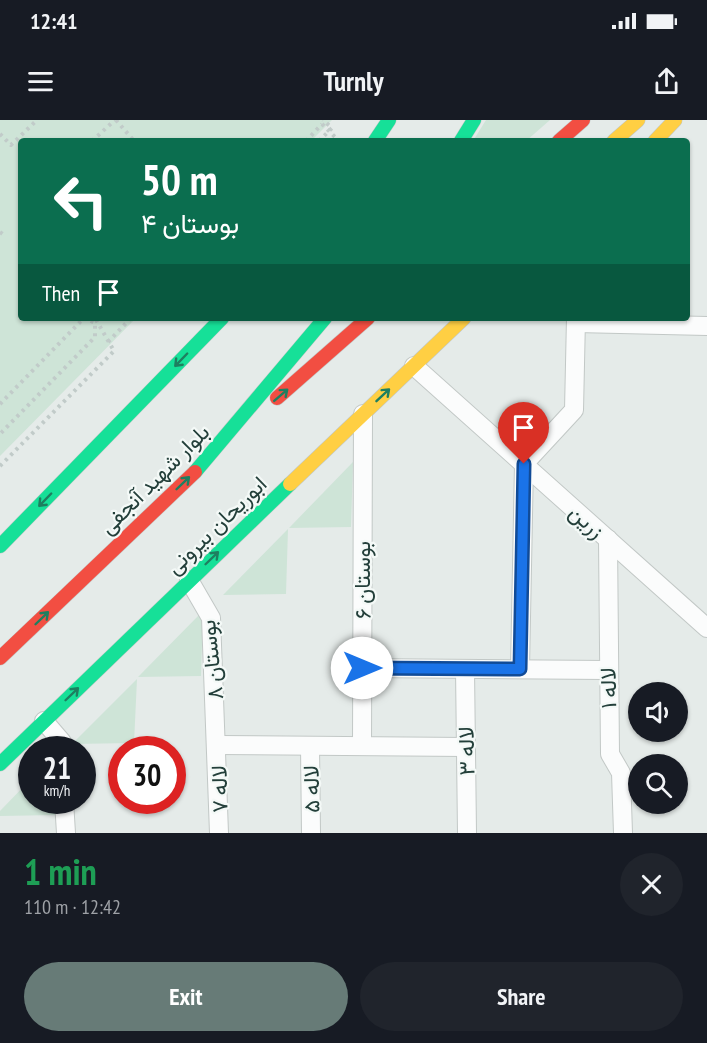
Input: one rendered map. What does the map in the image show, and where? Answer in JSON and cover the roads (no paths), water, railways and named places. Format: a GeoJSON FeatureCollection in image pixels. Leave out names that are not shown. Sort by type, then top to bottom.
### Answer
{"type":"FeatureCollection","features":[{"type":"Feature","properties":{"kind":"main road"},"geometry":{"type":"LineString","coordinates":[[377,138],[390,120]]}},
{"type":"Feature","properties":{"kind":"main road"},"geometry":{"type":"LineString","coordinates":[[463,138],[474,120]]}},
{"type":"Feature","properties":{"kind":"main road"},"geometry":{"type":"LineString","coordinates":[[562,138],[583,120]]}},
{"type":"Feature","properties":{"kind":"main road"},"geometry":{"type":"LineString","coordinates":[[617,138],[638,120]]}},
{"type":"Feature","properties":{"kind":"main road"},"geometry":{"type":"LineString","coordinates":[[661,138],[675,120]]}},
{"type":"Feature","properties":{"kind":"main road"},"geometry":{"type":"LineString","coordinates":[[0,546],[219,321]]}},
{"type":"Feature","properties":{"kind":"main road","name":"بلوار شهید آنجفی"},"geometry":{"type":"LineString","coordinates":[[0,658],[206,461],[323,321]]}},
{"type":"Feature","properties":{"kind":"main road"},"geometry":{"type":"LineString","coordinates":[[206,461],[365,321]]}},
{"type":"Feature","properties":{"kind":"main road","name":"ابوریحان بیرونی"},"geometry":{"type":"LineString","coordinates":[[0,764],[461,321]]}},
{"type":"Feature","properties":{"kind":"street"},"geometry":{"type":"LineString","coordinates":[[520,669],[524,464],[574,410],[576,321]]}},
{"type":"Feature","properties":{"kind":"street"},"geometry":{"type":"LineString","coordinates":[[620,321],[707,326]]}},
{"type":"Feature","properties":{"kind":"street","name":"زرین"},"geometry":{"type":"LineString","coordinates":[[414,366],[707,628]]}},
{"type":"Feature","properties":{"kind":"street","name":"بوستان ۶"},"geometry":{"type":"LineString","coordinates":[[362,746],[363,414]]}},
{"type":"Feature","properties":{"kind":"street","name":"لاله ۱"},"geometry":{"type":"LineString","coordinates":[[608,539],[607,670],[610,754],[621,773],[623,833]]}},
{"type":"Feature","properties":{"kind":"street","name":"بوستان ۸"},"geometry":{"type":"LineString","coordinates":[[189,580],[211,618],[218,745]]}},
{"type":"Feature","properties":{"kind":"street"},"geometry":{"type":"LineString","coordinates":[[362,668],[607,670]]}},
{"type":"Feature","properties":{"kind":"street","name":"لاله ۳"},"geometry":{"type":"LineString","coordinates":[[465,669],[467,833]]}},
{"type":"Feature","properties":{"kind":"street"},"geometry":{"type":"LineString","coordinates":[[44,721],[57,736]]}},
{"type":"Feature","properties":{"kind":"street"},"geometry":{"type":"LineString","coordinates":[[218,745],[466,747]]}},
{"type":"Feature","properties":{"kind":"street","name":"لاله ۷"},"geometry":{"type":"LineString","coordinates":[[218,745],[219,833]]}},
{"type":"Feature","properties":{"kind":"street","name":"لاله ۵"},"geometry":{"type":"LineString","coordinates":[[310,746],[311,833]]}},
{"type":"Feature","properties":{"kind":"street"},"geometry":{"type":"LineString","coordinates":[[65,814],[66,833]]}}]}
